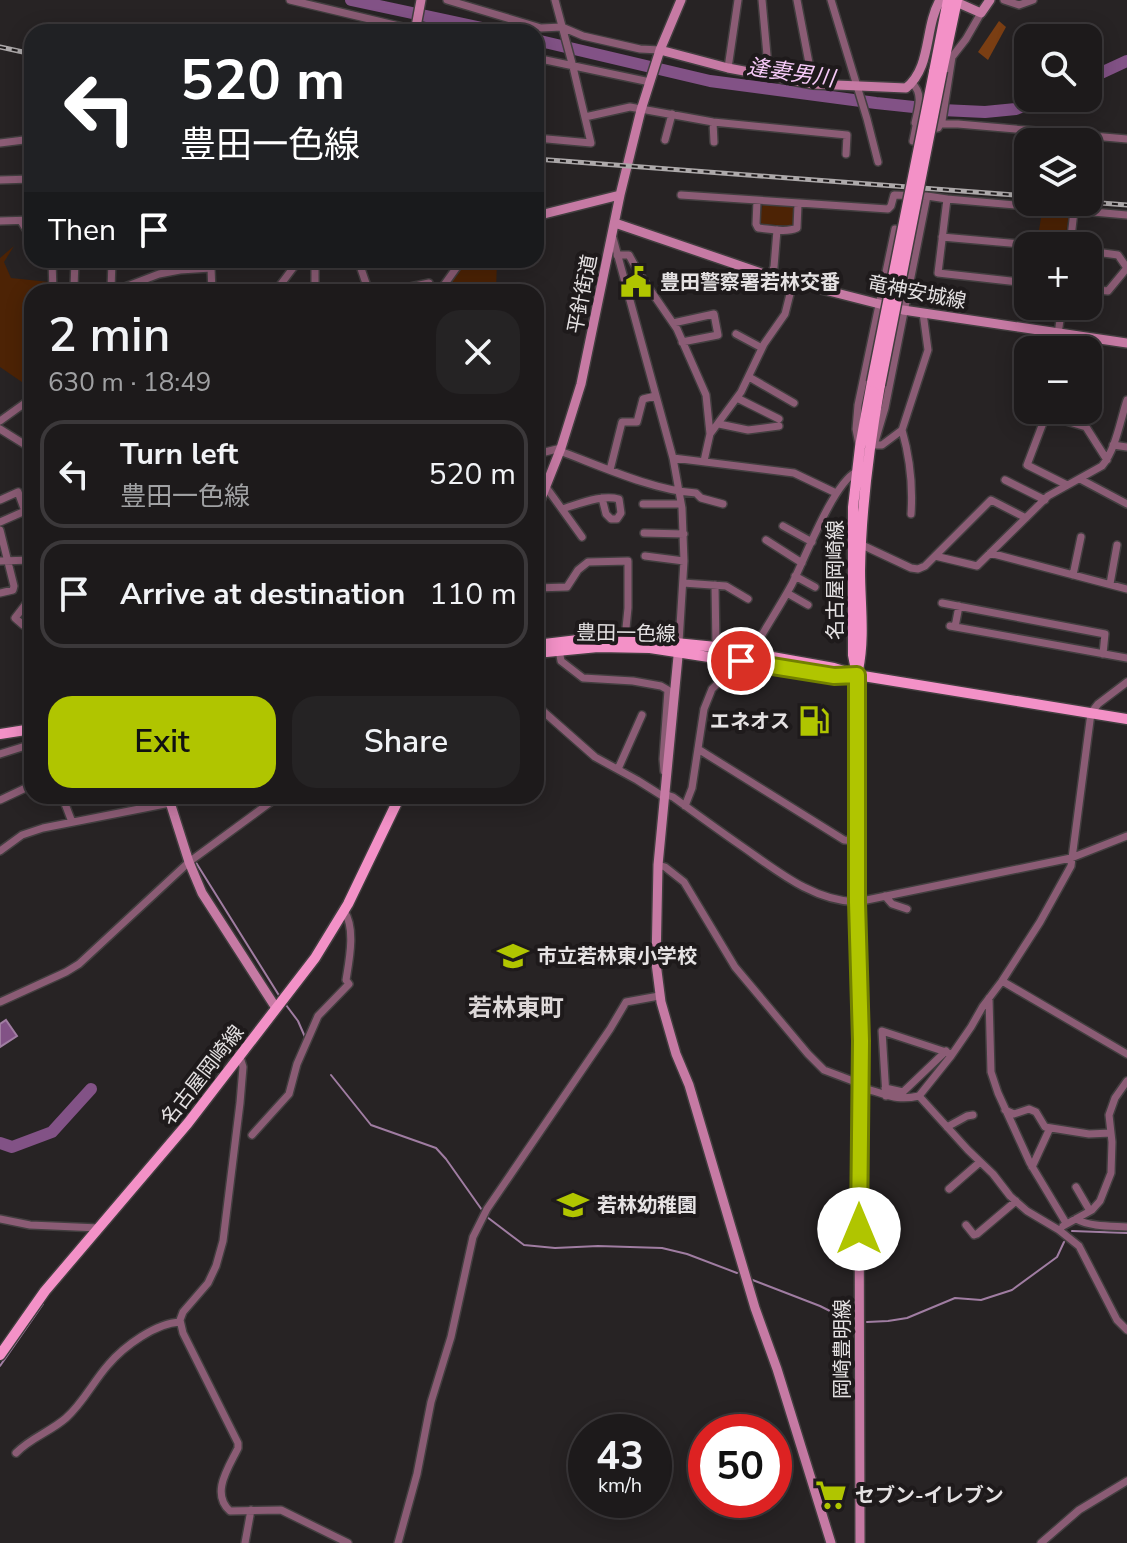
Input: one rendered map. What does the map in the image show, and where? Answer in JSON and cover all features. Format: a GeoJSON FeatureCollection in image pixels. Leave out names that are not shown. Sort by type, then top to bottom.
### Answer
{"type":"FeatureCollection","features":[{"type":"Feature","properties":{"kind":"main road","name":"名古屋岡崎線"},"geometry":{"type":"LineString","coordinates":[[857,675],[861,654],[860,568],[867,447],[876,384],[953,1]]}},
{"type":"Feature","properties":{"kind":"main road","name":"名古屋岡崎線"},"geometry":{"type":"LineString","coordinates":[[857,675],[853,655],[853,507],[856,472],[867,447]]}},
{"type":"Feature","properties":{"kind":"main road","name":"豊田一色線"},"geometry":{"type":"LineString","coordinates":[[544,644],[603,637],[625,638],[834,668],[857,675],[1127,719]]}},
{"type":"Feature","properties":{"kind":"main road","name":"豊田一色線"},"geometry":{"type":"LineString","coordinates":[[544,652],[598,647],[679,646],[716,647],[746,657]]}},
{"type":"Feature","properties":{"kind":"main road"},"geometry":{"type":"LineString","coordinates":[[0,734],[24,730]]}},
{"type":"Feature","properties":{"kind":"main road","name":"名古屋岡崎線"},"geometry":{"type":"LineString","coordinates":[[0,1355],[45,1291],[158,1160],[315,958],[344,911],[396,804]]}},
{"type":"Feature","properties":{"kind":"street"},"geometry":{"type":"LineString","coordinates":[[290,0],[392,24]]}},
{"type":"Feature","properties":{"kind":"street"},"geometry":{"type":"LineString","coordinates":[[418,24],[421,0]]}},
{"type":"Feature","properties":{"kind":"street"},"geometry":{"type":"LineString","coordinates":[[447,0],[528,24]]}},
{"type":"Feature","properties":{"kind":"street"},"geometry":{"type":"LineString","coordinates":[[544,139],[591,143],[555,0]]}},
{"type":"Feature","properties":{"kind":"street","name":"平針街道"},"geometry":{"type":"LineString","coordinates":[[544,492],[561,450],[581,384],[641,110],[659,52],[681,0]]}},
{"type":"Feature","properties":{"kind":"street"},"geometry":{"type":"LineString","coordinates":[[728,68],[738,0]]}},
{"type":"Feature","properties":{"kind":"street"},"geometry":{"type":"LineString","coordinates":[[762,0],[769,77]]}},
{"type":"Feature","properties":{"kind":"street"},"geometry":{"type":"LineString","coordinates":[[797,0],[813,84]]}},
{"type":"Feature","properties":{"kind":"street"},"geometry":{"type":"LineString","coordinates":[[831,0],[878,162]]}},
{"type":"Feature","properties":{"kind":"street"},"geometry":{"type":"LineString","coordinates":[[544,28],[562,28],[583,36],[769,77],[813,84],[898,89],[906,88],[918,77],[932,16],[940,0]]}},
{"type":"Feature","properties":{"kind":"street"},"geometry":{"type":"LineString","coordinates":[[915,124],[918,128],[934,129],[941,122],[952,57],[990,0]]}},
{"type":"Feature","properties":{"kind":"street"},"geometry":{"type":"LineString","coordinates":[[1004,0],[1019,5],[1033,0]]}},
{"type":"Feature","properties":{"kind":"street"},"geometry":{"type":"LineString","coordinates":[[953,1],[981,13]]}},
{"type":"Feature","properties":{"kind":"street"},"geometry":{"type":"LineString","coordinates":[[544,60],[650,81]]}},
{"type":"Feature","properties":{"kind":"street"},"geometry":{"type":"LineString","coordinates":[[912,83],[918,88],[920,98],[913,141]]}},
{"type":"Feature","properties":{"kind":"street"},"geometry":{"type":"LineString","coordinates":[[585,117],[630,107],[713,122],[847,135],[846,154]]}},
{"type":"Feature","properties":{"kind":"street"},"geometry":{"type":"LineString","coordinates":[[665,140],[672,114]]}},
{"type":"Feature","properties":{"kind":"street"},"geometry":{"type":"LineString","coordinates":[[713,122],[714,142]]}},
{"type":"Feature","properties":{"kind":"street"},"geometry":{"type":"LineString","coordinates":[[941,122],[1127,139]]}},
{"type":"Feature","properties":{"kind":"street"},"geometry":{"type":"LineString","coordinates":[[0,143],[24,140]]}},
{"type":"Feature","properties":{"kind":"street"},"geometry":{"type":"LineString","coordinates":[[0,180],[24,179]]}},
{"type":"Feature","properties":{"kind":"street"},"geometry":{"type":"LineString","coordinates":[[544,214],[620,195]]}},
{"type":"Feature","properties":{"kind":"street"},"geometry":{"type":"LineString","coordinates":[[681,195],[888,209],[894,195],[1014,205]]}},
{"type":"Feature","properties":{"kind":"street"},"geometry":{"type":"LineString","coordinates":[[867,447],[885,408],[927,196]]}},
{"type":"Feature","properties":{"kind":"street"},"geometry":{"type":"LineString","coordinates":[[947,199],[937,270],[939,275],[1014,282]]}},
{"type":"Feature","properties":{"kind":"street"},"geometry":{"type":"LineString","coordinates":[[757,201],[758,228],[777,230],[797,228],[798,204]]}},
{"type":"Feature","properties":{"kind":"street"},"geometry":{"type":"LineString","coordinates":[[1102,213],[1127,215]]}},
{"type":"Feature","properties":{"kind":"street"},"geometry":{"type":"LineString","coordinates":[[0,221],[24,221]]}},
{"type":"Feature","properties":{"kind":"street"},"geometry":{"type":"LineString","coordinates":[[21,221],[24,226]]}},
{"type":"Feature","properties":{"kind":"street","name":"竜神安城線"},"geometry":{"type":"LineString","coordinates":[[615,223],[770,276],[903,310],[1127,343]]}},
{"type":"Feature","properties":{"kind":"street"},"geometry":{"type":"LineString","coordinates":[[867,447],[856,429],[858,405],[895,229]]}},
{"type":"Feature","properties":{"kind":"street"},"geometry":{"type":"LineString","coordinates":[[770,276],[774,267],[777,230]]}},
{"type":"Feature","properties":{"kind":"street"},"geometry":{"type":"LineString","coordinates":[[612,236],[673,458],[684,534],[679,646],[658,865],[656,963],[659,996],[831,1543]]}},
{"type":"Feature","properties":{"kind":"street"},"geometry":{"type":"LineString","coordinates":[[942,237],[1014,243]]}},
{"type":"Feature","properties":{"kind":"street"},"geometry":{"type":"LineString","coordinates":[[1102,253],[1118,255],[1127,268],[1108,291],[1102,290]]}},
{"type":"Feature","properties":{"kind":"street"},"geometry":{"type":"LineString","coordinates":[[617,255],[629,255],[673,323],[696,371],[706,395],[710,434],[704,461]]}},
{"type":"Feature","properties":{"kind":"street"},"geometry":{"type":"LineString","coordinates":[[133,284],[159,274],[211,268]]}},
{"type":"Feature","properties":{"kind":"street"},"geometry":{"type":"LineString","coordinates":[[604,277],[611,273],[624,277]]}},
{"type":"Feature","properties":{"kind":"street"},"geometry":{"type":"LineString","coordinates":[[710,434],[737,398],[762,348],[785,314],[793,282]]}},
{"type":"Feature","properties":{"kind":"street"},"geometry":{"type":"LineString","coordinates":[[424,284],[429,283]]}},
{"type":"Feature","properties":{"kind":"street"},"geometry":{"type":"LineString","coordinates":[[867,447],[882,445],[902,430],[928,350],[923,313]]}},
{"type":"Feature","properties":{"kind":"street"},"geometry":{"type":"LineString","coordinates":[[673,323],[714,314],[718,335],[682,342]]}},
{"type":"Feature","properties":{"kind":"street"},"geometry":{"type":"LineString","coordinates":[[1058,334],[1060,320]]}},
{"type":"Feature","properties":{"kind":"street"},"geometry":{"type":"LineString","coordinates":[[736,334],[762,348]]}},
{"type":"Feature","properties":{"kind":"street"},"geometry":{"type":"LineString","coordinates":[[749,377],[794,403]]}},
{"type":"Feature","properties":{"kind":"street"},"geometry":{"type":"LineString","coordinates":[[610,470],[622,422],[637,422],[643,399],[655,396]]}},
{"type":"Feature","properties":{"kind":"street"},"geometry":{"type":"LineString","coordinates":[[719,424],[748,430],[779,423],[737,398]]}},
{"type":"Feature","properties":{"kind":"street"},"geometry":{"type":"LineString","coordinates":[[935,556],[977,566],[1045,500],[1102,466],[1113,445],[1127,400]]}},
{"type":"Feature","properties":{"kind":"street"},"geometry":{"type":"LineString","coordinates":[[0,421],[24,403]]}},
{"type":"Feature","properties":{"kind":"street"},"geometry":{"type":"LineString","coordinates":[[1067,485],[1027,465],[1046,415],[1086,427],[1107,460]]}},
{"type":"Feature","properties":{"kind":"street"},"geometry":{"type":"LineString","coordinates":[[0,429],[24,444]]}},
{"type":"Feature","properties":{"kind":"street"},"geometry":{"type":"LineString","coordinates":[[902,430],[913,491],[911,514]]}},
{"type":"Feature","properties":{"kind":"street"},"geometry":{"type":"LineString","coordinates":[[1113,445],[1127,447]]}},
{"type":"Feature","properties":{"kind":"street"},"geometry":{"type":"LineString","coordinates":[[544,453],[561,450],[610,470],[679,492],[696,493],[701,498],[723,504]]}},
{"type":"Feature","properties":{"kind":"street"},"geometry":{"type":"LineString","coordinates":[[673,458],[794,473],[836,493]]}},
{"type":"Feature","properties":{"kind":"street"},"geometry":{"type":"LineString","coordinates":[[685,806],[692,788],[704,709],[712,689],[746,657],[787,593],[836,493],[846,479],[856,472]]}},
{"type":"Feature","properties":{"kind":"street"},"geometry":{"type":"LineString","coordinates":[[1080,479],[1127,504]]}},
{"type":"Feature","properties":{"kind":"street"},"geometry":{"type":"LineString","coordinates":[[1005,480],[1045,500]]}},
{"type":"Feature","properties":{"kind":"street"},"geometry":{"type":"LineString","coordinates":[[546,487],[582,537]]}},
{"type":"Feature","properties":{"kind":"street"},"geometry":{"type":"LineString","coordinates":[[0,500],[18,492],[24,508]]}},
{"type":"Feature","properties":{"kind":"street"},"geometry":{"type":"LineString","coordinates":[[562,509],[602,498]]}},
{"type":"Feature","properties":{"kind":"street"},"geometry":{"type":"LineString","coordinates":[[862,545],[918,569],[925,566],[991,500],[1026,518]]}},
{"type":"Feature","properties":{"kind":"street"},"geometry":{"type":"LineString","coordinates":[[643,504],[681,504]]}},
{"type":"Feature","properties":{"kind":"street"},"geometry":{"type":"LineString","coordinates":[[0,522],[24,511]]}},
{"type":"Feature","properties":{"kind":"street"},"geometry":{"type":"LineString","coordinates":[[783,526],[812,542]]}},
{"type":"Feature","properties":{"kind":"street"},"geometry":{"type":"LineString","coordinates":[[0,530],[4,561],[14,586],[13,590],[0,593]]}},
{"type":"Feature","properties":{"kind":"street"},"geometry":{"type":"LineString","coordinates":[[644,533],[684,534]]}},
{"type":"Feature","properties":{"kind":"street"},"geometry":{"type":"LineString","coordinates":[[1073,575],[1081,537]]}},
{"type":"Feature","properties":{"kind":"street"},"geometry":{"type":"LineString","coordinates":[[766,540],[802,563]]}},
{"type":"Feature","properties":{"kind":"street"},"geometry":{"type":"LineString","coordinates":[[1110,584],[1117,545]]}},
{"type":"Feature","properties":{"kind":"street"},"geometry":{"type":"LineString","coordinates":[[990,553],[1127,589]]}},
{"type":"Feature","properties":{"kind":"street"},"geometry":{"type":"LineString","coordinates":[[645,556],[684,561]]}},
{"type":"Feature","properties":{"kind":"street"},"geometry":{"type":"LineString","coordinates":[[4,561],[24,560]]}},
{"type":"Feature","properties":{"kind":"street"},"geometry":{"type":"LineString","coordinates":[[544,588],[567,587],[578,570],[588,562],[628,561],[625,638]]}},
{"type":"Feature","properties":{"kind":"street"},"geometry":{"type":"LineString","coordinates":[[795,576],[815,587]]}},
{"type":"Feature","properties":{"kind":"street"},"geometry":{"type":"LineString","coordinates":[[683,583],[726,586],[748,599]]}},
{"type":"Feature","properties":{"kind":"street"},"geometry":{"type":"LineString","coordinates":[[715,585],[716,647]]}},
{"type":"Feature","properties":{"kind":"street"},"geometry":{"type":"LineString","coordinates":[[787,593],[808,605]]}},
{"type":"Feature","properties":{"kind":"street"},"geometry":{"type":"LineString","coordinates":[[942,603],[1105,634],[1103,654]]}},
{"type":"Feature","properties":{"kind":"street"},"geometry":{"type":"LineString","coordinates":[[24,606],[15,618],[24,624]]}},
{"type":"Feature","properties":{"kind":"street"},"geometry":{"type":"LineString","coordinates":[[959,606],[952,627],[1127,658]]}},
{"type":"Feature","properties":{"kind":"street"},"geometry":{"type":"LineString","coordinates":[[559,650],[561,661],[583,678],[633,681],[668,690],[663,759],[666,779]]}},
{"type":"Feature","properties":{"kind":"street","name":"岡崎豊明線"},"geometry":{"type":"LineString","coordinates":[[857,675],[861,1086],[860,1543]]}},
{"type":"Feature","properties":{"kind":"street"},"geometry":{"type":"LineString","coordinates":[[658,865],[684,882],[735,967],[824,1070],[903,1099],[919,1096],[1002,981],[1071,866],[1091,713],[1127,682]]}},
{"type":"Feature","properties":{"kind":"street"},"geometry":{"type":"LineString","coordinates":[[544,712],[595,757],[664,796],[673,797],[767,865],[813,892],[839,901],[857,902],[1071,858],[1127,836]]}},
{"type":"Feature","properties":{"kind":"street"},"geometry":{"type":"LineString","coordinates":[[618,769],[642,715]]}},
{"type":"Feature","properties":{"kind":"street"},"geometry":{"type":"LineString","coordinates":[[0,754],[24,746]]}},
{"type":"Feature","properties":{"kind":"street"},"geometry":{"type":"LineString","coordinates":[[698,749],[844,840],[857,841]]}},
{"type":"Feature","properties":{"kind":"street"},"geometry":{"type":"LineString","coordinates":[[0,800],[24,789]]}},
{"type":"Feature","properties":{"kind":"street"},"geometry":{"type":"LineString","coordinates":[[65,804],[72,822]]}},
{"type":"Feature","properties":{"kind":"street"},"geometry":{"type":"LineString","coordinates":[[0,851],[32,831],[151,804]]}},
{"type":"Feature","properties":{"kind":"street"},"geometry":{"type":"LineString","coordinates":[[170,804],[206,902],[276,1008]]}},
{"type":"Feature","properties":{"kind":"street"},"geometry":{"type":"LineString","coordinates":[[0,1002],[79,964],[189,862],[268,804]]}},
{"type":"Feature","properties":{"kind":"street"},"geometry":{"type":"LineString","coordinates":[[885,896],[892,904],[907,909]]}},
{"type":"Feature","properties":{"kind":"street"},"geometry":{"type":"LineString","coordinates":[[252,1135],[289,1094],[297,1064],[318,1016],[349,984],[346,980],[350,936],[344,911]]}},
{"type":"Feature","properties":{"kind":"street"},"geometry":{"type":"LineString","coordinates":[[1002,981],[1127,1054]]}},
{"type":"Feature","properties":{"kind":"street"},"geometry":{"type":"LineString","coordinates":[[398,1543],[417,1474],[431,1402],[451,1337],[478,1226],[626,1002],[659,996]]}},
{"type":"Feature","properties":{"kind":"street"},"geometry":{"type":"LineString","coordinates":[[989,998],[991,1072],[998,1093],[1032,1167],[1066,1223]]}},
{"type":"Feature","properties":{"kind":"street"},"geometry":{"type":"LineString","coordinates":[[886,1092],[882,1031],[949,1053]]}},
{"type":"Feature","properties":{"kind":"street"},"geometry":{"type":"LineString","coordinates":[[886,1092],[903,1092],[949,1053]]}},
{"type":"Feature","properties":{"kind":"street"},"geometry":{"type":"LineString","coordinates":[[240,1057],[243,1067],[240,1103],[223,1241],[208,1283],[183,1312],[180,1322],[238,1443],[223,1480],[220,1497],[224,1506],[230,1511],[281,1510],[348,1543]]}},
{"type":"Feature","properties":{"kind":"street"},"geometry":{"type":"LineString","coordinates":[[1059,1230],[1100,1201],[1111,1173],[1109,1115],[1127,1081]]}},
{"type":"Feature","properties":{"kind":"street"},"geometry":{"type":"LineString","coordinates":[[919,1096],[1016,1201],[1079,1246],[1117,1320],[1127,1330]]}},
{"type":"Feature","properties":{"kind":"street"},"geometry":{"type":"LineString","coordinates":[[1005,1110],[1014,1114],[1029,1109],[1036,1112],[1045,1127],[1089,1134],[1111,1133]]}},
{"type":"Feature","properties":{"kind":"street"},"geometry":{"type":"LineString","coordinates":[[947,1127],[973,1115]]}},
{"type":"Feature","properties":{"kind":"street"},"geometry":{"type":"LineString","coordinates":[[1032,1167],[1050,1128]]}},
{"type":"Feature","properties":{"kind":"street"},"geometry":{"type":"LineString","coordinates":[[949,1189],[980,1162]]}},
{"type":"Feature","properties":{"kind":"street"},"geometry":{"type":"LineString","coordinates":[[1076,1187],[1090,1211]]}},
{"type":"Feature","properties":{"kind":"street"},"geometry":{"type":"LineString","coordinates":[[966,1225],[974,1235],[977,1234],[1016,1201]]}},
{"type":"Feature","properties":{"kind":"street"},"geometry":{"type":"LineString","coordinates":[[0,1219],[30,1225],[99,1228]]}},
{"type":"Feature","properties":{"kind":"street"},"geometry":{"type":"LineString","coordinates":[[1076,1219],[1083,1223],[1127,1227]]}},
{"type":"Feature","properties":{"kind":"street"},"geometry":{"type":"LineString","coordinates":[[16,1453],[25,1443],[65,1418],[111,1361],[127,1347],[157,1327],[180,1322]]}},
{"type":"Feature","properties":{"kind":"street"},"geometry":{"type":"LineString","coordinates":[[1041,1543],[1079,1510],[1127,1481]]}},
{"type":"Feature","properties":{"kind":"street"},"geometry":{"type":"LineString","coordinates":[[245,1543],[251,1510]]}},
{"type":"Feature","properties":{"kind":"shaded area"},"geometry":{"type":"Polygon","coordinates":[[[999,21],[1006,27],[988,60],[978,52],[999,21]]]}},
{"type":"Feature","properties":{"kind":"shaded area"},"geometry":{"type":"Polygon","coordinates":[[[763,204],[793,207],[794,224],[762,224],[759,220],[763,204]]]}},
{"type":"Feature","properties":{"kind":"shaded area"},"geometry":{"type":"Polygon","coordinates":[[[1041,216],[1069,216],[1066,232],[1039,232],[1041,216]]]}},
{"type":"Feature","properties":{"kind":"shaded area"},"geometry":{"type":"Polygon","coordinates":[[[14,246],[4,262],[11,278],[49,282],[24,284],[24,384],[0,367],[0,258],[14,246]]]}},
{"type":"Feature","properties":{"kind":"shaded area"},"geometry":{"type":"Polygon","coordinates":[[[461,268],[497,268],[496,284],[449,284],[461,268]]]}},
{"type":"Feature","properties":{"kind":"shaded area"},"geometry":{"type":"Polygon","coordinates":[[[6,1020],[17,1036],[0,1047],[0,1024],[6,1020]]]}},
{"type":"Feature","properties":{"kind":"waterway","name":"逢妻男川"},"geometry":{"type":"LineString","coordinates":[[351,0],[464,24]]}},
{"type":"Feature","properties":{"kind":"waterway","name":"逢妻男川"},"geometry":{"type":"LineString","coordinates":[[544,42],[710,81],[942,110],[985,112],[1014,109]]}},
{"type":"Feature","properties":{"kind":"waterway","name":"逢妻男川"},"geometry":{"type":"LineString","coordinates":[[1102,73],[1127,61]]}},
{"type":"Feature","properties":{"kind":"waterway"},"geometry":{"type":"LineString","coordinates":[[190,853],[280,997]]}},
{"type":"Feature","properties":{"kind":"waterway"},"geometry":{"type":"LineString","coordinates":[[286,1005],[305,1037]]}},
{"type":"Feature","properties":{"kind":"waterway"},"geometry":{"type":"LineString","coordinates":[[331,1075],[371,1125],[436,1148],[482,1210]]}},
{"type":"Feature","properties":{"kind":"waterway"},"geometry":{"type":"LineString","coordinates":[[0,1143],[12,1147],[52,1132],[91,1089]]}},
{"type":"Feature","properties":{"kind":"waterway"},"geometry":{"type":"LineString","coordinates":[[487,1217],[524,1245],[662,1248],[737,1273]]}},
{"type":"Feature","properties":{"kind":"waterway"},"geometry":{"type":"LineString","coordinates":[[1072,1231],[1127,1233]]}},
{"type":"Feature","properties":{"kind":"waterway"},"geometry":{"type":"LineString","coordinates":[[867,1322],[907,1318],[955,1298],[981,1300],[1012,1290],[1057,1257],[1064,1242]]}},
{"type":"Feature","properties":{"kind":"waterway"},"geometry":{"type":"LineString","coordinates":[[750,1279],[848,1320]]}},
{"type":"Feature","properties":{"kind":"waterway"},"geometry":{"type":"LineString","coordinates":[[0,1366],[43,1304]]}},
{"type":"Feature","properties":{"kind":"railway"},"geometry":{"type":"LineString","coordinates":[[0,47],[24,52]]}},
{"type":"Feature","properties":{"kind":"railway"},"geometry":{"type":"LineString","coordinates":[[544,160],[1014,195]]}},
{"type":"Feature","properties":{"kind":"railway"},"geometry":{"type":"LineString","coordinates":[[1102,203],[1127,205]]}},
{"type":"Feature","properties":{"kind":"place","name":"豊田警察署若林交番"},"geometry":{"type":"Point","coordinates":[636,282]}},
{"type":"Feature","properties":{"kind":"place","name":"エネオス"},"geometry":{"type":"Point","coordinates":[814,721]}},
{"type":"Feature","properties":{"kind":"place","name":"市立若林東小学校"},"geometry":{"type":"Point","coordinates":[513,956]}},
{"type":"Feature","properties":{"kind":"place","name":"若林幼稚園"},"geometry":{"type":"Point","coordinates":[573,1205]}},
{"type":"Feature","properties":{"kind":"place","name":"セブン-イレブン"},"geometry":{"type":"Point","coordinates":[831,1495]}},
{"type":"Feature","properties":{"kind":"district","name":"若林東町"},"geometry":{"type":"Point","coordinates":[516,1008]}},
{"type":"Feature","properties":{"kind":"route"},"geometry":{"type":"LineString","coordinates":[[741,661],[834,676],[857,675],[857,902],[861,1041],[859,1229]]}}]}
